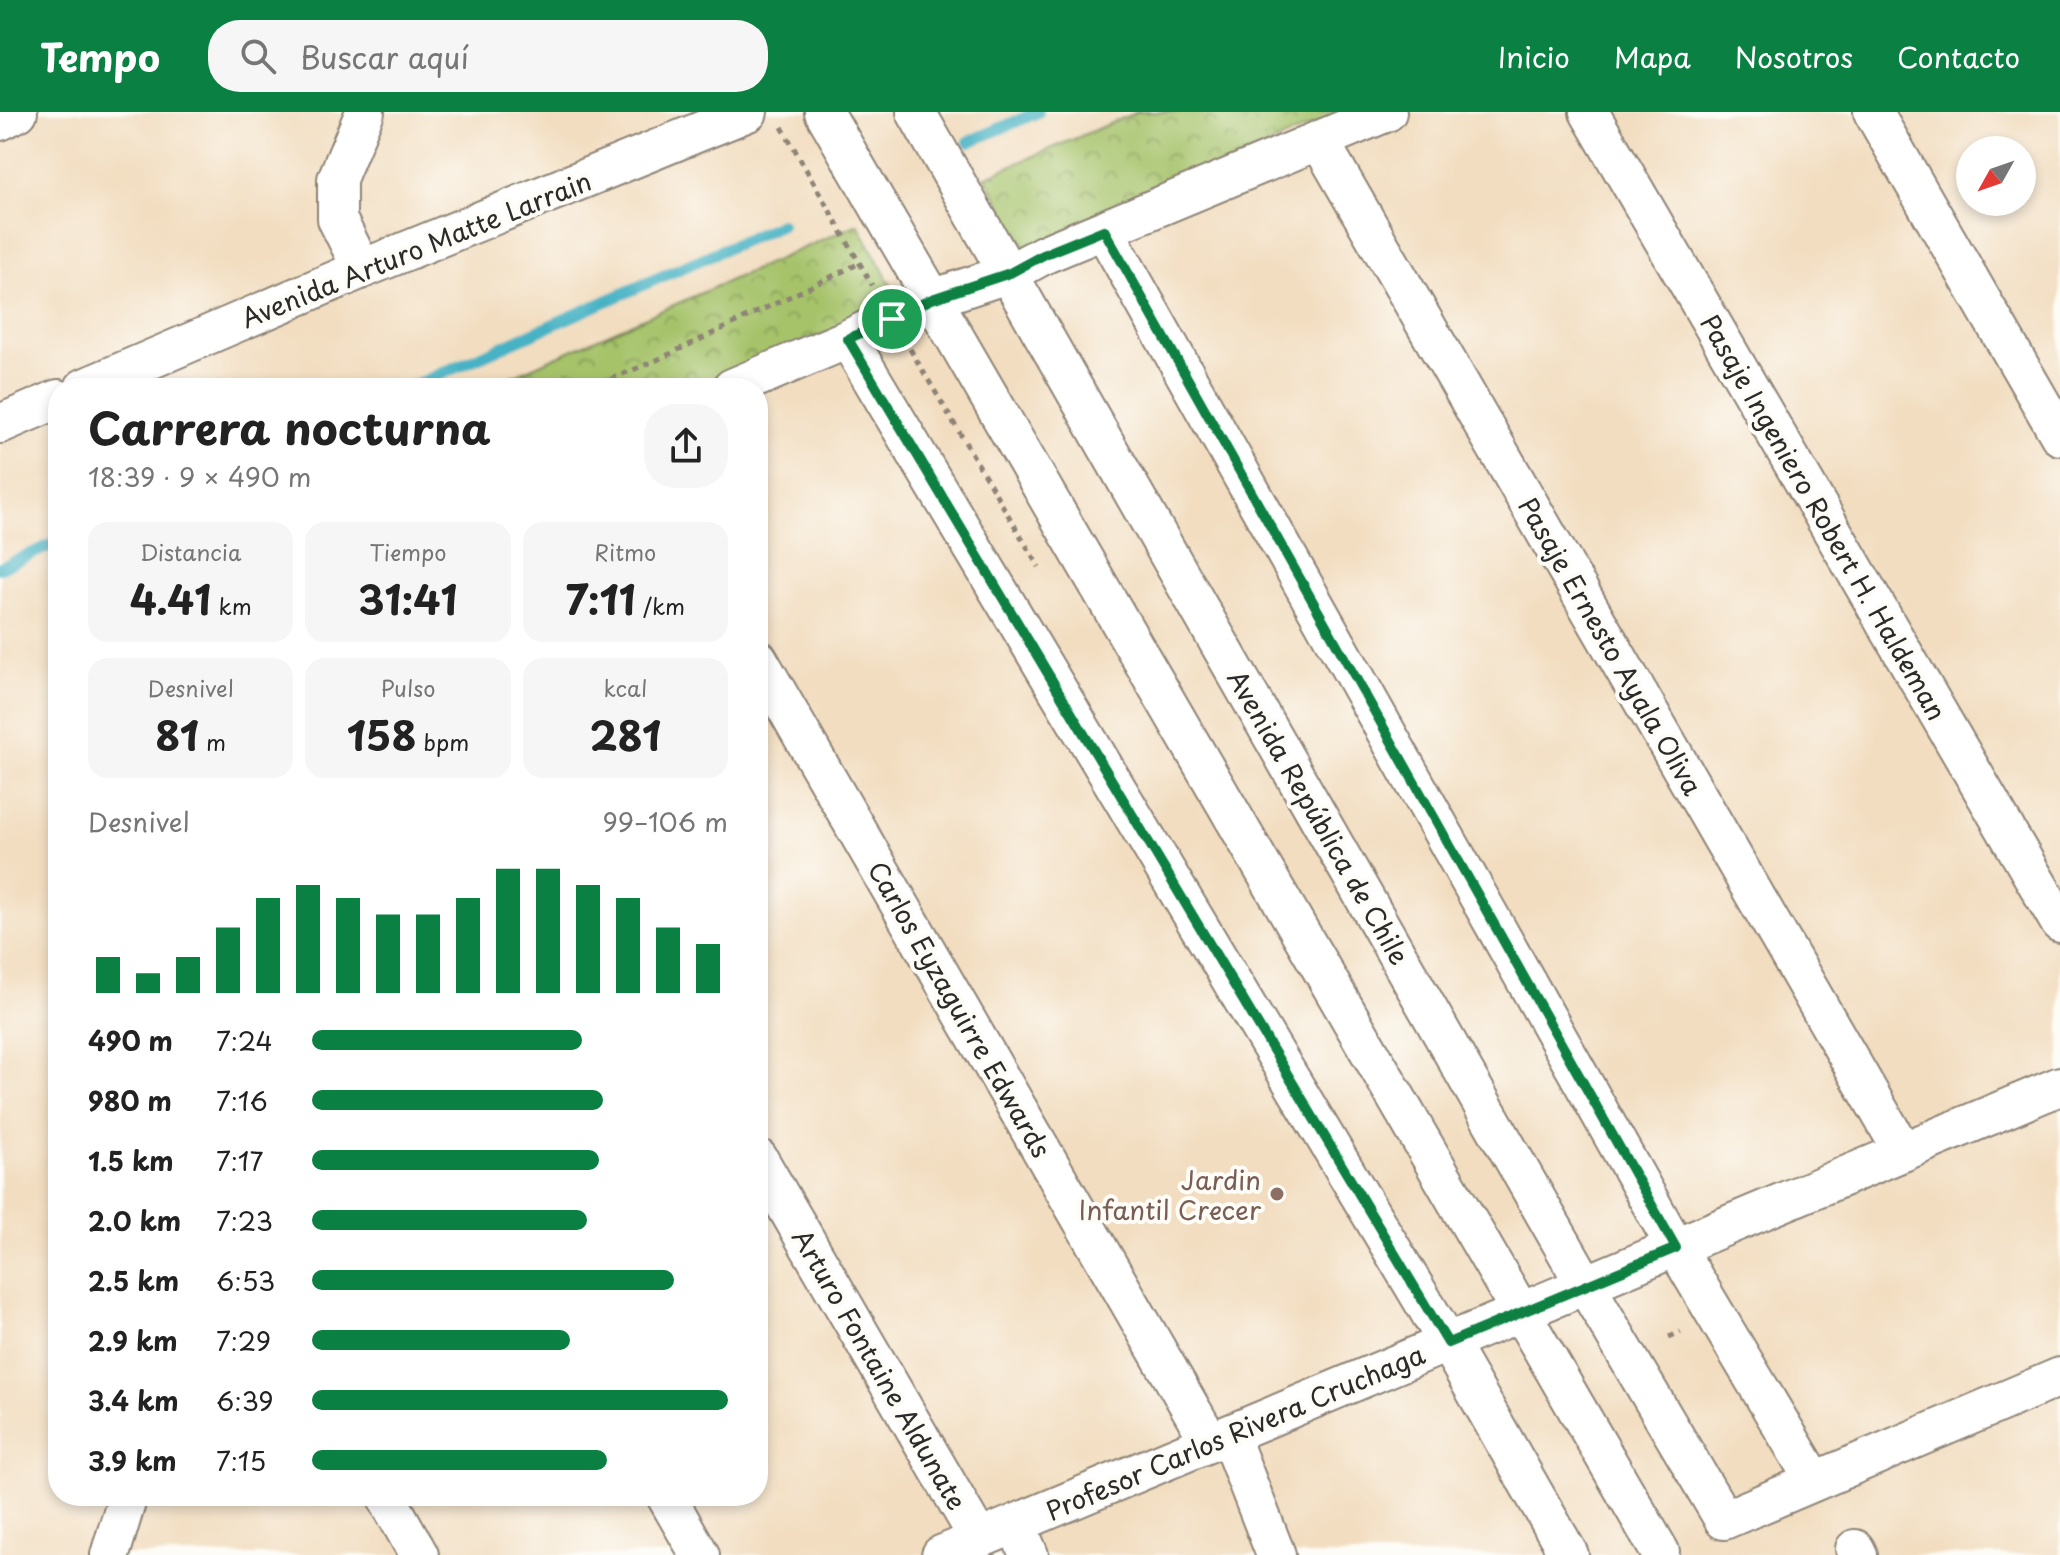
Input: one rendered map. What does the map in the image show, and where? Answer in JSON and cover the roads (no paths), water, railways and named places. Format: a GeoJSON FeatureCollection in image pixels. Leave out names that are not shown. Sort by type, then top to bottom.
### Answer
{"type":"FeatureCollection","features":[{"type":"Feature","properties":{"kind":"street"},"geometry":{"type":"LineString","coordinates":[[0,121],[18,112]]}},
{"type":"Feature","properties":{"kind":"street"},"geometry":{"type":"LineString","coordinates":[[362,269],[337,219],[337,179],[365,112]]}},
{"type":"Feature","properties":{"kind":"street"},"geometry":{"type":"LineString","coordinates":[[824,112],[1660,1552]]}},
{"type":"Feature","properties":{"kind":"street","name":"Avenida República de Chile"},"geometry":{"type":"LineString","coordinates":[[916,112],[1586,1286],[1724,1520],[1814,1480]]}},
{"type":"Feature","properties":{"kind":"street"},"geometry":{"type":"LineString","coordinates":[[756,378],[932,299],[1010,273],[1045,254],[1387,112]]}},
{"type":"Feature","properties":{"kind":"street","name":"Pasaje Ingeniero Robert H. Haldeman"},"geometry":{"type":"LineString","coordinates":[[1589,112],[2060,923]]}},
{"type":"Feature","properties":{"kind":"street"},"geometry":{"type":"LineString","coordinates":[[1873,112],[2060,436]]}},
{"type":"Feature","properties":{"kind":"street","name":"Avenida Arturo Matte Larrain"},"geometry":{"type":"LineString","coordinates":[[107,378],[732,115]]}},
{"type":"Feature","properties":{"kind":"street","name":"Pasaje Ernesto Ayala Oliva"},"geometry":{"type":"LineString","coordinates":[[1319,140],[1903,1152]]}},
{"type":"Feature","properties":{"kind":"street"},"geometry":{"type":"LineString","coordinates":[[1104,230],[1676,1248],[1814,1480],[2060,1377]]}},
{"type":"Feature","properties":{"kind":"street"},"geometry":{"type":"LineString","coordinates":[[848,339],[1448,1343],[1569,1555]]}},
{"type":"Feature","properties":{"kind":"street"},"geometry":{"type":"LineString","coordinates":[[0,424],[48,403]]}},
{"type":"Feature","properties":{"kind":"street","name":"Carlos Eyzaguirre Edwards"},"geometry":{"type":"LineString","coordinates":[[768,676],[1220,1438],[1276,1555]]}},
{"type":"Feature","properties":{"kind":"street","name":"Profesor Carlos Rivera Cruchaga"},"geometry":{"type":"LineString","coordinates":[[941,1555],[979,1539],[1022,1540],[1220,1438],[2060,1086]]}},
{"type":"Feature","properties":{"kind":"street","name":"Arturo Fontaine Aldunate"},"geometry":{"type":"LineString","coordinates":[[768,1175],[979,1539]]}},
{"type":"Feature","properties":{"kind":"street"},"geometry":{"type":"LineString","coordinates":[[110,1555],[125,1506]]}},
{"type":"Feature","properties":{"kind":"street"},"geometry":{"type":"LineString","coordinates":[[392,1506],[419,1555]]}},
{"type":"Feature","properties":{"kind":"street"},"geometry":{"type":"LineString","coordinates":[[672,1506],[700,1555]]}},
{"type":"Feature","properties":{"kind":"waterway"},"geometry":{"type":"LineString","coordinates":[[969,142],[1038,112]]}},
{"type":"Feature","properties":{"kind":"waterway"},"geometry":{"type":"LineString","coordinates":[[432,378],[781,224]]}},
{"type":"Feature","properties":{"kind":"waterway"},"geometry":{"type":"LineString","coordinates":[[0,568],[48,546]]}},
{"type":"Feature","properties":{"kind":"place","name":"Jardin Infantil Crecer"},"geometry":{"type":"Point","coordinates":[1277,1194]}}]}
